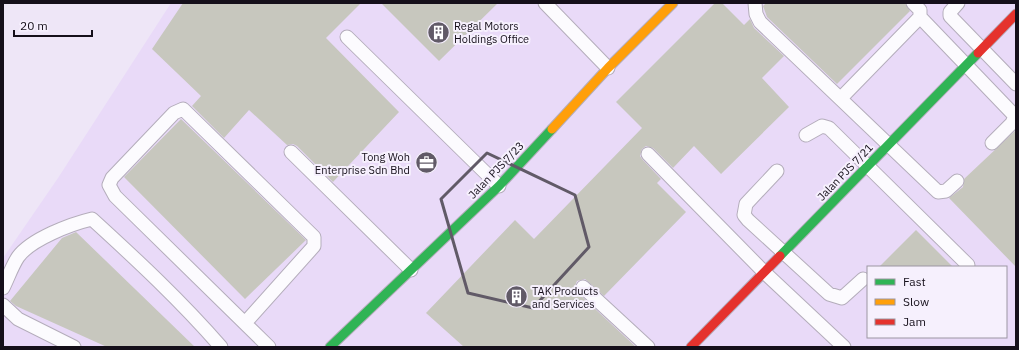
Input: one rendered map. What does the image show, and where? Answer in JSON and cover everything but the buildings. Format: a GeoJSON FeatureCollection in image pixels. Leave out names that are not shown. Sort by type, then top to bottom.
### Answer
{"type":"FeatureCollection","features":[{"type":"Feature","properties":{"kind":"street","name":"Jalan PJS 7/23"},"geometry":{"type":"LineString","coordinates":[[330,347],[499,186],[608,68],[673,3]]}},
{"type":"Feature","properties":{"kind":"street","name":"Jalan PJS 7/21"},"geometry":{"type":"LineString","coordinates":[[691,347],[1016,14]]}},
{"type":"Feature","properties":{"kind":"lane"},"geometry":{"type":"LineString","coordinates":[[545,3],[608,68]]}},
{"type":"Feature","properties":{"kind":"lane"},"geometry":{"type":"LineString","coordinates":[[756,3],[756,14],[760,22],[890,144],[938,192],[946,191],[957,181]]}},
{"type":"Feature","properties":{"kind":"lane"},"geometry":{"type":"LineString","coordinates":[[913,3],[920,10],[920,17],[1015,116],[1012,124],[992,143]]}},
{"type":"Feature","properties":{"kind":"lane"},"geometry":{"type":"LineString","coordinates":[[958,3],[950,12],[950,16],[1016,84]]}},
{"type":"Feature","properties":{"kind":"lane"},"geometry":{"type":"LineString","coordinates":[[841,98],[920,17]]}},
{"type":"Feature","properties":{"kind":"lane"},"geometry":{"type":"LineString","coordinates":[[347,37],[499,186]]}},
{"type":"Feature","properties":{"kind":"lane"},"geometry":{"type":"LineString","coordinates":[[245,323],[314,246],[314,237],[183,109],[174,113],[112,178],[109,185],[115,196],[269,347]]}},
{"type":"Feature","properties":{"kind":"lane"},"geometry":{"type":"LineString","coordinates":[[806,135],[822,126],[829,128],[968,265]]}},
{"type":"Feature","properties":{"kind":"lane"},"geometry":{"type":"LineString","coordinates":[[291,152],[411,270]]}},
{"type":"Feature","properties":{"kind":"lane"},"geometry":{"type":"LineString","coordinates":[[648,154],[764,272],[844,347]]}},
{"type":"Feature","properties":{"kind":"lane"},"geometry":{"type":"LineString","coordinates":[[777,171],[746,204],[744,215],[783,253],[829,294],[842,298],[863,279]]}},
{"type":"Feature","properties":{"kind":"lane"},"geometry":{"type":"LineString","coordinates":[[3,288],[18,257],[30,245],[69,225],[92,219],[157,279],[193,315],[221,347]]}},
{"type":"Feature","properties":{"kind":"lane"},"geometry":{"type":"LineString","coordinates":[[583,287],[648,347]]}},
{"type":"Feature","properties":{"kind":"lane"},"geometry":{"type":"LineString","coordinates":[[3,305],[18,318],[74,347]]}},
{"type":"Feature","properties":{"kind":"highlighted area"},"geometry":{"type":"Polygon","coordinates":[[[487,153],[575,195],[589,247],[533,308],[468,293],[441,199],[487,153]]]}},
{"type":"Feature","properties":{"kind":"shaded area"},"geometry":{"type":"Polygon","coordinates":[[[171,3],[1016,3],[1016,347],[3,347],[3,258],[58,178],[171,3]]]}},
{"type":"Feature","properties":{"kind":"traffic: fast"},"geometry":{"type":"LineString","coordinates":[[780,256],[978,53]]}},
{"type":"Feature","properties":{"kind":"traffic: fast"},"geometry":{"type":"LineString","coordinates":[[330,347],[499,186],[552,129]]}},
{"type":"Feature","properties":{"kind":"traffic: slow"},"geometry":{"type":"LineString","coordinates":[[552,129],[608,68],[673,3]]}},
{"type":"Feature","properties":{"kind":"traffic: jam"},"geometry":{"type":"LineString","coordinates":[[978,53],[1016,14]]}},
{"type":"Feature","properties":{"kind":"traffic: jam"},"geometry":{"type":"LineString","coordinates":[[691,347],[780,256]]}},
{"type":"Feature","properties":{"kind":"place","name":"Regal Motors Holdings Office"},"geometry":{"type":"Point","coordinates":[439,32]}},
{"type":"Feature","properties":{"kind":"place","name":"Tong Woh Enterprise Sdn Bhd"},"geometry":{"type":"Point","coordinates":[426,163]}},
{"type":"Feature","properties":{"kind":"place","name":"TAK Products and Services"},"geometry":{"type":"Point","coordinates":[516,297]}}]}
